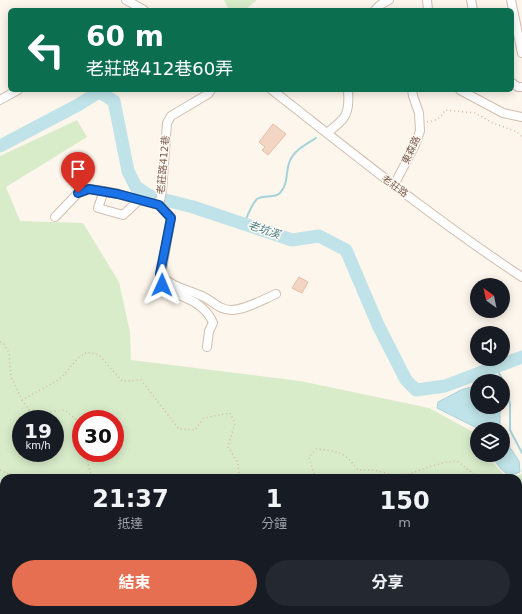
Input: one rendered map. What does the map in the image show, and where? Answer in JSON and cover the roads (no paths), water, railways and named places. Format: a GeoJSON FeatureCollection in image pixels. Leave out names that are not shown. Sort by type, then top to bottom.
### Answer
{"type":"FeatureCollection","features":[{"type":"Feature","properties":{"kind":"street"},"geometry":{"type":"LineString","coordinates":[[126,0],[140,8]]}},
{"type":"Feature","properties":{"kind":"street"},"geometry":{"type":"LineString","coordinates":[[377,8],[389,0]]}},
{"type":"Feature","properties":{"kind":"street"},"geometry":{"type":"LineString","coordinates":[[514,14],[522,53]]}},
{"type":"Feature","properties":{"kind":"street"},"geometry":{"type":"LineString","coordinates":[[0,100],[14,92]]}},
{"type":"Feature","properties":{"kind":"street","name":"老莊路412巷"},"geometry":{"type":"LineString","coordinates":[[160,274],[171,218],[159,205],[162,191],[167,123],[171,116],[210,92]]}},
{"type":"Feature","properties":{"kind":"street","name":"老莊路"},"geometry":{"type":"LineString","coordinates":[[275,92],[364,163],[522,277]]}},
{"type":"Feature","properties":{"kind":"street"},"geometry":{"type":"LineString","coordinates":[[327,133],[340,122],[347,112],[349,104],[348,92]]}},
{"type":"Feature","properties":{"kind":"street","name":"東森路"},"geometry":{"type":"LineString","coordinates":[[394,185],[415,145],[420,131],[419,113],[412,92]]}},
{"type":"Feature","properties":{"kind":"street"},"geometry":{"type":"LineString","coordinates":[[464,92],[503,113],[522,117]]}},
{"type":"Feature","properties":{"kind":"street"},"geometry":{"type":"LineString","coordinates":[[55,216],[78,193],[89,189],[118,194],[159,205]]}},
{"type":"Feature","properties":{"kind":"street"},"geometry":{"type":"LineString","coordinates":[[104,191],[98,208],[117,214],[123,215],[139,200]]}},
{"type":"Feature","properties":{"kind":"street"},"geometry":{"type":"LineString","coordinates":[[160,274],[177,286],[204,297],[221,308],[227,310],[233,310],[253,304],[276,294]]}},
{"type":"Feature","properties":{"kind":"street"},"geometry":{"type":"LineString","coordinates":[[160,274],[160,282],[162,285],[170,291],[193,301],[211,319],[213,323],[209,331],[207,347]]}},
{"type":"Feature","properties":{"kind":"water"},"geometry":{"type":"Polygon","coordinates":[[[470,388],[470,414],[500,414],[500,422],[470,422],[470,424],[437,408],[438,402],[463,389],[470,388]]]}},
{"type":"Feature","properties":{"kind":"water"},"geometry":{"type":"Polygon","coordinates":[[[510,448],[519,461],[520,472],[507,474],[496,462],[510,462],[510,448]]]}},
{"type":"Feature","properties":{"kind":"waterway","name":"老坑溪"},"geometry":{"type":"LineString","coordinates":[[0,146],[78,105],[99,92],[114,101],[128,171],[136,187],[150,196],[193,207],[292,240],[319,236],[346,250],[378,325],[406,380],[416,390],[445,386],[522,357]]}},
{"type":"Feature","properties":{"kind":"waterway"},"geometry":{"type":"LineString","coordinates":[[244,224],[257,199],[278,195],[283,190],[291,159],[300,148],[316,138]]}},
{"type":"Feature","properties":{"kind":"waterway"},"geometry":{"type":"LineString","coordinates":[[496,367],[500,374]]}},
{"type":"Feature","properties":{"kind":"waterway"},"geometry":{"type":"LineString","coordinates":[[510,414],[510,430],[522,453]]}}]}
